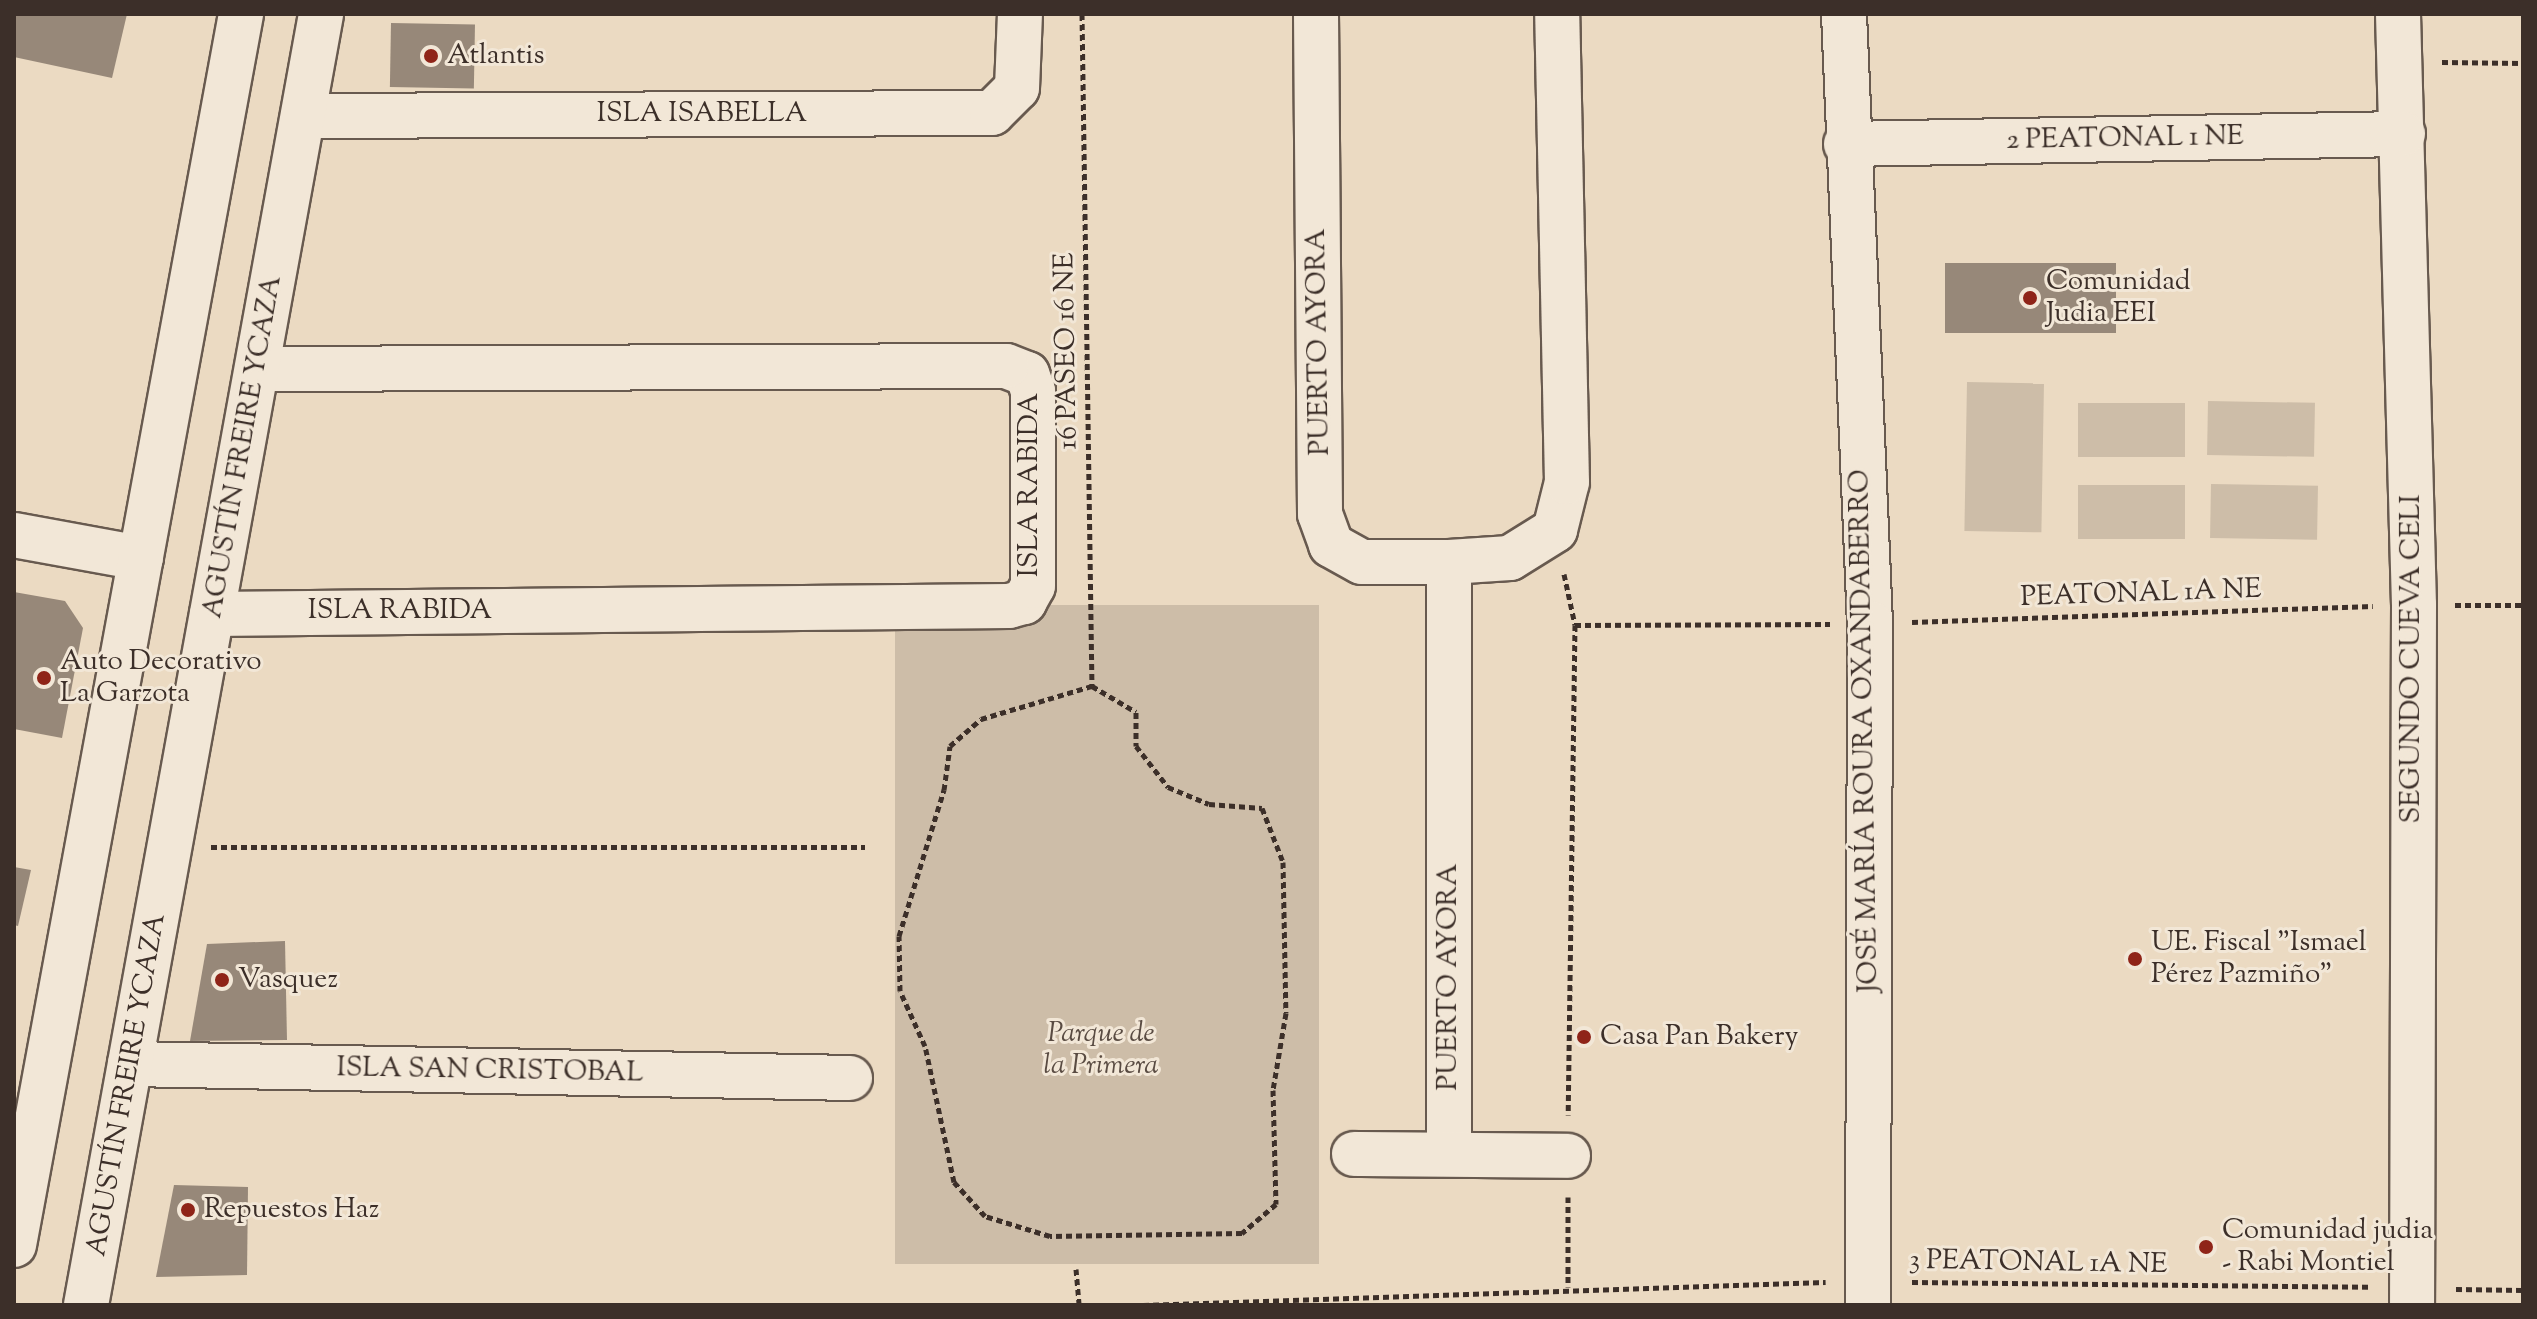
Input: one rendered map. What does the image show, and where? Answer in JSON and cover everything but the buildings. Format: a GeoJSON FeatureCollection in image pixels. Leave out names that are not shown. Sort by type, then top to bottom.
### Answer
{"type":"FeatureCollection","features":[{"type":"Feature","properties":{"kind":"street"},"geometry":{"type":"LineString","coordinates":[[14,1245],[241,14]]}},
{"type":"Feature","properties":{"kind":"street","name":"AGUSTÍN FREIRE YCAZA"},"geometry":{"type":"LineString","coordinates":[[86,1305],[321,14]]}},
{"type":"Feature","properties":{"kind":"street","name":"ISLA ISABELLA"},"geometry":{"type":"LineString","coordinates":[[303,116],[992,113],[1017,88],[1020,14]]}},
{"type":"Feature","properties":{"kind":"street","name":"PUERTO AYORA"},"geometry":{"type":"LineString","coordinates":[[1316,14],[1320,514],[1331,545],[1362,562],[1510,558],[1555,530]]}},
{"type":"Feature","properties":{"kind":"street"},"geometry":{"type":"LineString","coordinates":[[1555,530],[1567,482],[1557,14]]}},
{"type":"Feature","properties":{"kind":"street","name":"JOSÉ MARÍA ROURA OXANDABERRO"},"geometry":{"type":"LineString","coordinates":[[1844,14],[1846,144],[1870,623],[1868,1293]]}},
{"type":"Feature","properties":{"kind":"street","name":"SEGUNDO CUEVA CELI"},"geometry":{"type":"LineString","coordinates":[[2398,14],[2414,605],[2424,1294]]}},
{"type":"Feature","properties":{"kind":"street","name":"2 PEATONAL 1 NE"},"geometry":{"type":"LineString","coordinates":[[1846,144],[2403,134]]}},
{"type":"Feature","properties":{"kind":"street","name":"ISLA RABIDA"},"geometry":{"type":"LineString","coordinates":[[212,614],[1009,606],[1024,602],[1033,586],[1033,391],[1027,374],[1006,366],[257,369]]}},
{"type":"Feature","properties":{"kind":"street"},"geometry":{"type":"LineString","coordinates":[[14,535],[141,558]]}},
{"type":"Feature","properties":{"kind":"street","name":"PUERTO AYORA"},"geometry":{"type":"LineString","coordinates":[[1449,562],[1449,1151]]}},
{"type":"Feature","properties":{"kind":"street","name":"ISLA SAN CRISTOBAL"},"geometry":{"type":"LineString","coordinates":[[130,1064],[850,1078]]}},
{"type":"Feature","properties":{"kind":"street"},"geometry":{"type":"LineString","coordinates":[[1354,1154],[1449,1151],[1568,1156]]}},
{"type":"Feature","properties":{"kind":"path","name":"16 PASEO 16 NE"},"geometry":{"type":"LineString","coordinates":[[1082,14],[1092,686]]}},
{"type":"Feature","properties":{"kind":"path"},"geometry":{"type":"LineString","coordinates":[[2401,61],[2523,63]]}},
{"type":"Feature","properties":{"kind":"path"},"geometry":{"type":"LineString","coordinates":[[1555,530],[1575,625],[1568,1288]]}},
{"type":"Feature","properties":{"kind":"path","name":"PEATONAL 1A NE"},"geometry":{"type":"LineString","coordinates":[[1575,625],[1870,623],[2414,605],[2523,605]]}},
{"type":"Feature","properties":{"kind":"path"},"geometry":{"type":"LineString","coordinates":[[1092,686],[1136,712],[1136,746],[1168,787],[1209,804],[1262,808],[1283,862],[1286,1013],[1273,1090],[1276,1204],[1242,1233],[1050,1236],[985,1216],[954,1182],[925,1046],[900,991],[899,936],[944,790],[950,746],[981,719],[1092,686]]}},
{"type":"Feature","properties":{"kind":"path"},"geometry":{"type":"LineString","coordinates":[[170,847],[865,847]]}},
{"type":"Feature","properties":{"kind":"path"},"geometry":{"type":"LineString","coordinates":[[1076,1269],[1079,1305]]}},
{"type":"Feature","properties":{"kind":"path","name":"3 PEATONAL 1A NE"},"geometry":{"type":"LineString","coordinates":[[1143,1305],[1568,1288],[1868,1293],[2424,1294],[2523,1290]]}},
{"type":"Feature","properties":{"kind":"green space"},"geometry":{"type":"Polygon","coordinates":[[[1967,382],[2044,383],[2041,532],[1964,531],[1967,382]]]}},
{"type":"Feature","properties":{"kind":"green space"},"geometry":{"type":"Polygon","coordinates":[[[2208,401],[2315,403],[2314,457],[2207,455],[2208,401]]]}},
{"type":"Feature","properties":{"kind":"green space"},"geometry":{"type":"Polygon","coordinates":[[[2078,403],[2185,403],[2185,457],[2078,457],[2078,403]]]}},
{"type":"Feature","properties":{"kind":"green space"},"geometry":{"type":"Polygon","coordinates":[[[2211,484],[2318,486],[2317,540],[2210,538],[2211,484]]]}},
{"type":"Feature","properties":{"kind":"green space"},"geometry":{"type":"Polygon","coordinates":[[[2078,485],[2185,485],[2185,539],[2078,539],[2078,485]]]}},
{"type":"Feature","properties":{"kind":"green space","name":"Parque de la Primera"},"geometry":{"type":"Polygon","coordinates":[[[895,605],[1319,605],[1319,1264],[895,1264],[895,605]]]}},
{"type":"Feature","properties":{"kind":"place","name":"Atlantis"},"geometry":{"type":"Point","coordinates":[431,56]}},
{"type":"Feature","properties":{"kind":"place","name":"Comunidad Judia EEI"},"geometry":{"type":"Point","coordinates":[2030,298]}},
{"type":"Feature","properties":{"kind":"place","name":"Auto Decorativo La Garzota"},"geometry":{"type":"Point","coordinates":[44,678]}},
{"type":"Feature","properties":{"kind":"place","name":"UE. Fiscal \"Ismael Pérez Pazmiño\""},"geometry":{"type":"Point","coordinates":[2135,959]}},
{"type":"Feature","properties":{"kind":"place","name":"Vasquez"},"geometry":{"type":"Point","coordinates":[222,980]}},
{"type":"Feature","properties":{"kind":"place","name":"Casa Pan Bakery"},"geometry":{"type":"Point","coordinates":[1584,1037]}},
{"type":"Feature","properties":{"kind":"place","name":"Repuestos Haz"},"geometry":{"type":"Point","coordinates":[188,1210]}},
{"type":"Feature","properties":{"kind":"place","name":"Comunidad judia - Rabi Montiel"},"geometry":{"type":"Point","coordinates":[2206,1247]}}]}
